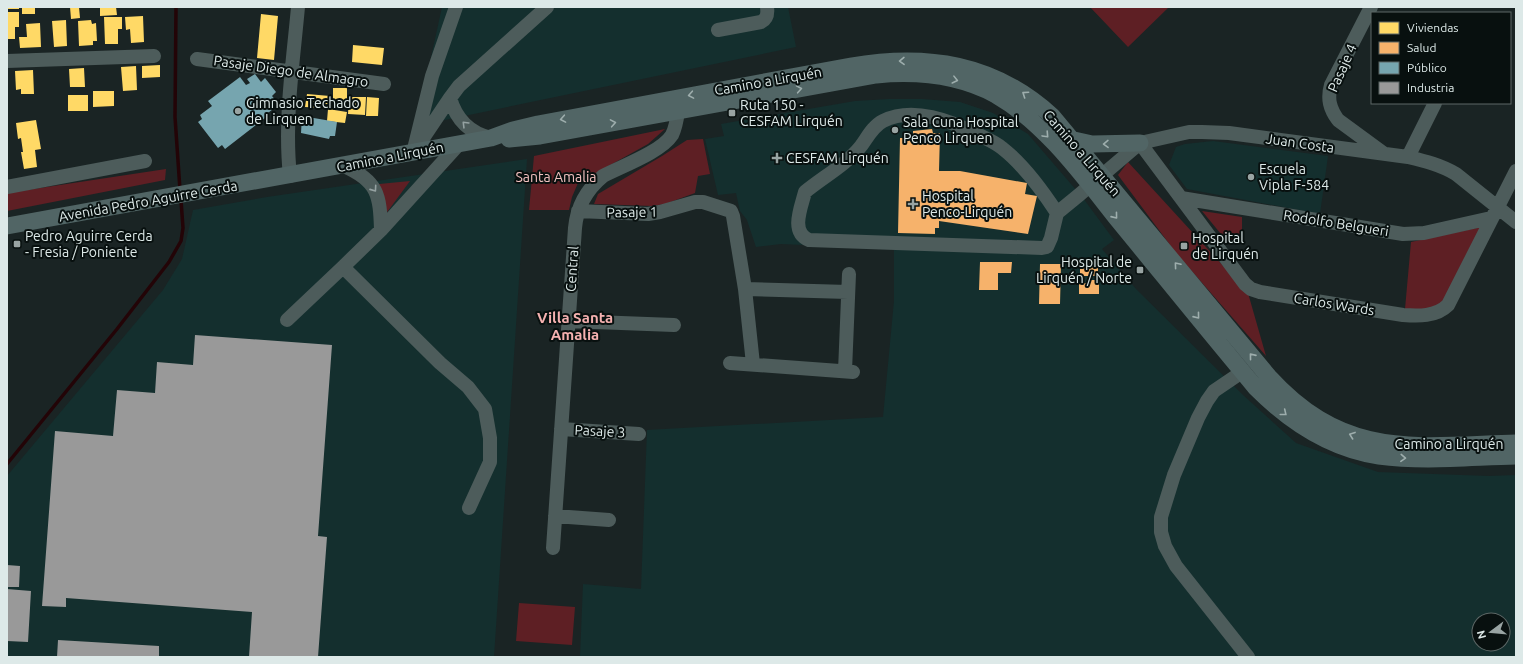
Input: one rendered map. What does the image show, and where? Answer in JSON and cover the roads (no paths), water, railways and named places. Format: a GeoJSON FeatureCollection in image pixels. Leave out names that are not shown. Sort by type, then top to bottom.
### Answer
{"type":"FeatureCollection","features":[{"type":"Feature","properties":{"kind":"main road","name":"Camino a Lirquén"},"geometry":{"type":"LineString","coordinates":[[290,176],[491,138],[513,130],[538,124],[871,62],[907,60],[923,61],[976,71],[1010,85],[1039,104],[1074,140],[1096,180],[1242,372],[1271,403],[1297,423],[1322,437],[1348,448],[1378,456],[1409,458],[1516,456]]}},
{"type":"Feature","properties":{"kind":"main road","name":"Camino a Lirquén"},"geometry":{"type":"LineString","coordinates":[[491,138],[514,139],[540,136],[876,75],[909,73],[944,77],[981,88],[1009,103],[1022,113],[1096,180],[1269,377],[1292,400],[1318,419],[1358,438],[1386,444],[1415,446],[1516,443]]}},
{"type":"Feature","properties":{"kind":"main road"},"geometry":{"type":"LineString","coordinates":[[1074,140],[1092,144],[1140,143]]}},
{"type":"Feature","properties":{"kind":"main road","name":"Avenida Pedro Aguirre Cerda"},"geometry":{"type":"LineString","coordinates":[[7,226],[290,176]]}},
{"type":"Feature","properties":{"kind":"street"},"geometry":{"type":"LineString","coordinates":[[290,176],[287,139],[298,7]]}},
{"type":"Feature","properties":{"kind":"street"},"geometry":{"type":"LineString","coordinates":[[413,153],[432,76],[456,7]]}},
{"type":"Feature","properties":{"kind":"street"},"geometry":{"type":"LineString","coordinates":[[413,153],[459,86],[546,7]]}},
{"type":"Feature","properties":{"kind":"street"},"geometry":{"type":"LineString","coordinates":[[718,30],[761,22],[768,15],[767,7]]}},
{"type":"Feature","properties":{"kind":"street","name":"Pasaje 4"},"geometry":{"type":"LineString","coordinates":[[1371,7],[1331,86],[1328,98],[1333,114],[1338,120],[1385,154]]}},
{"type":"Feature","properties":{"kind":"street"},"geometry":{"type":"LineString","coordinates":[[7,61],[154,56]]}},
{"type":"Feature","properties":{"kind":"street","name":"Pasaje Diego de Almagro"},"geometry":{"type":"LineString","coordinates":[[197,59],[384,84]]}},
{"type":"Feature","properties":{"kind":"street"},"geometry":{"type":"LineString","coordinates":[[450,98],[456,115],[462,122],[475,133],[491,138]]}},
{"type":"Feature","properties":{"kind":"street"},"geometry":{"type":"LineString","coordinates":[[1408,157],[1434,104]]}},
{"type":"Feature","properties":{"kind":"street","name":"Central"},"geometry":{"type":"LineString","coordinates":[[553,548],[574,228],[578,211],[585,195],[596,182],[607,174],[656,150],[667,141],[675,128],[678,111]]}},
{"type":"Feature","properties":{"kind":"street"},"geometry":{"type":"LineString","coordinates":[[898,116],[923,116],[949,122],[990,140],[1002,148],[1028,174],[1046,196],[1057,213],[1049,243],[1046,247],[1042,248],[809,240],[801,234],[798,228],[805,192],[839,168],[856,153],[875,128],[882,122],[898,116]]}},
{"type":"Feature","properties":{"kind":"street","name":"Juan Costa"},"geometry":{"type":"LineString","coordinates":[[1057,213],[1140,143],[1189,132],[1216,132],[1408,157],[1425,161],[1446,168],[1456,174],[1494,212],[1516,222]]}},
{"type":"Feature","properties":{"kind":"street","name":"Carlos Wards"},"geometry":{"type":"LineString","coordinates":[[1140,143],[1251,290],[1403,315],[1419,316],[1434,313],[1448,306],[1494,212],[1514,179]]}},
{"type":"Feature","properties":{"kind":"street"},"geometry":{"type":"LineString","coordinates":[[287,320],[381,230],[458,144]]}},
{"type":"Feature","properties":{"kind":"street"},"geometry":{"type":"LineString","coordinates":[[7,188],[145,161]]}},
{"type":"Feature","properties":{"kind":"street"},"geometry":{"type":"LineString","coordinates":[[344,166],[361,175],[369,182],[378,195],[381,230]]}},
{"type":"Feature","properties":{"kind":"street","name":"Rodolfo Belgueri"},"geometry":{"type":"LineString","coordinates":[[1181,198],[1403,234],[1424,233],[1494,212]]}},
{"type":"Feature","properties":{"kind":"street","name":"Pasaje 1"},"geometry":{"type":"LineString","coordinates":[[578,211],[648,214],[695,202],[702,202],[731,211],[745,289]]}},
{"type":"Feature","properties":{"kind":"street"},"geometry":{"type":"LineString","coordinates":[[343,268],[440,363],[468,387],[485,409],[490,438],[490,462],[469,508]]}},
{"type":"Feature","properties":{"kind":"street"},"geometry":{"type":"LineString","coordinates":[[730,362],[849,371],[849,274]]}},
{"type":"Feature","properties":{"kind":"street"},"geometry":{"type":"LineString","coordinates":[[753,364],[745,289],[848,292]]}},
{"type":"Feature","properties":{"kind":"street"},"geometry":{"type":"LineString","coordinates":[[568,321],[674,325]]}},
{"type":"Feature","properties":{"kind":"street"},"geometry":{"type":"LineString","coordinates":[[1242,372],[1214,391],[1198,418],[1174,475],[1161,517],[1161,532],[1165,546],[1176,566],[1248,657]]}},
{"type":"Feature","properties":{"kind":"street","name":"Pasaje 3"},"geometry":{"type":"LineString","coordinates":[[561,429],[639,434]]}},
{"type":"Feature","properties":{"kind":"street"},"geometry":{"type":"LineString","coordinates":[[555,516],[609,520]]}},
{"type":"Feature","properties":{"kind":"waterway"},"geometry":{"type":"LineString","coordinates":[[176,7],[175,117],[180,190]]}},
{"type":"Feature","properties":{"kind":"waterway"},"geometry":{"type":"LineString","coordinates":[[7,464],[117,329],[169,262],[181,241],[183,228],[181,200]]}},
{"type":"Feature","properties":{"kind":"place","name":"Gimnasio Techado de Lirquen"},"geometry":{"type":"Point","coordinates":[238,111]}},
{"type":"Feature","properties":{"kind":"place","name":"Ruta 150 - CESFAM Lirquén"},"geometry":{"type":"Point","coordinates":[732,113]}},
{"type":"Feature","properties":{"kind":"place","name":"Sala Cuna Hospital Penco Lirquen"},"geometry":{"type":"Point","coordinates":[895,130]}},
{"type":"Feature","properties":{"kind":"place","name":"CESFAM Lirquén"},"geometry":{"type":"Point","coordinates":[777,158]}},
{"type":"Feature","properties":{"kind":"place","name":"Escuela Vipla F-584"},"geometry":{"type":"Point","coordinates":[1251,177]}},
{"type":"Feature","properties":{"kind":"place","name":"Hospital Penco-Lirquén"},"geometry":{"type":"Point","coordinates":[913,204]}},
{"type":"Feature","properties":{"kind":"place","name":"Pedro Aguirre Cerda - Fresia / Poniente"},"geometry":{"type":"Point","coordinates":[17,244]}},
{"type":"Feature","properties":{"kind":"place","name":"Hospital de Lirquén"},"geometry":{"type":"Point","coordinates":[1184,246]}},
{"type":"Feature","properties":{"kind":"place","name":"Hospital de Lirquén / Norte"},"geometry":{"type":"Point","coordinates":[1140,270]}},
{"type":"Feature","properties":{"kind":"district","name":"Villa Santa Amalia"},"geometry":{"type":"Point","coordinates":[575,326]}},
{"type":"Feature","properties":{"kind":"park label","name":"Santa Amalia"},"geometry":{"type":"Point","coordinates":[556,177]}}]}
